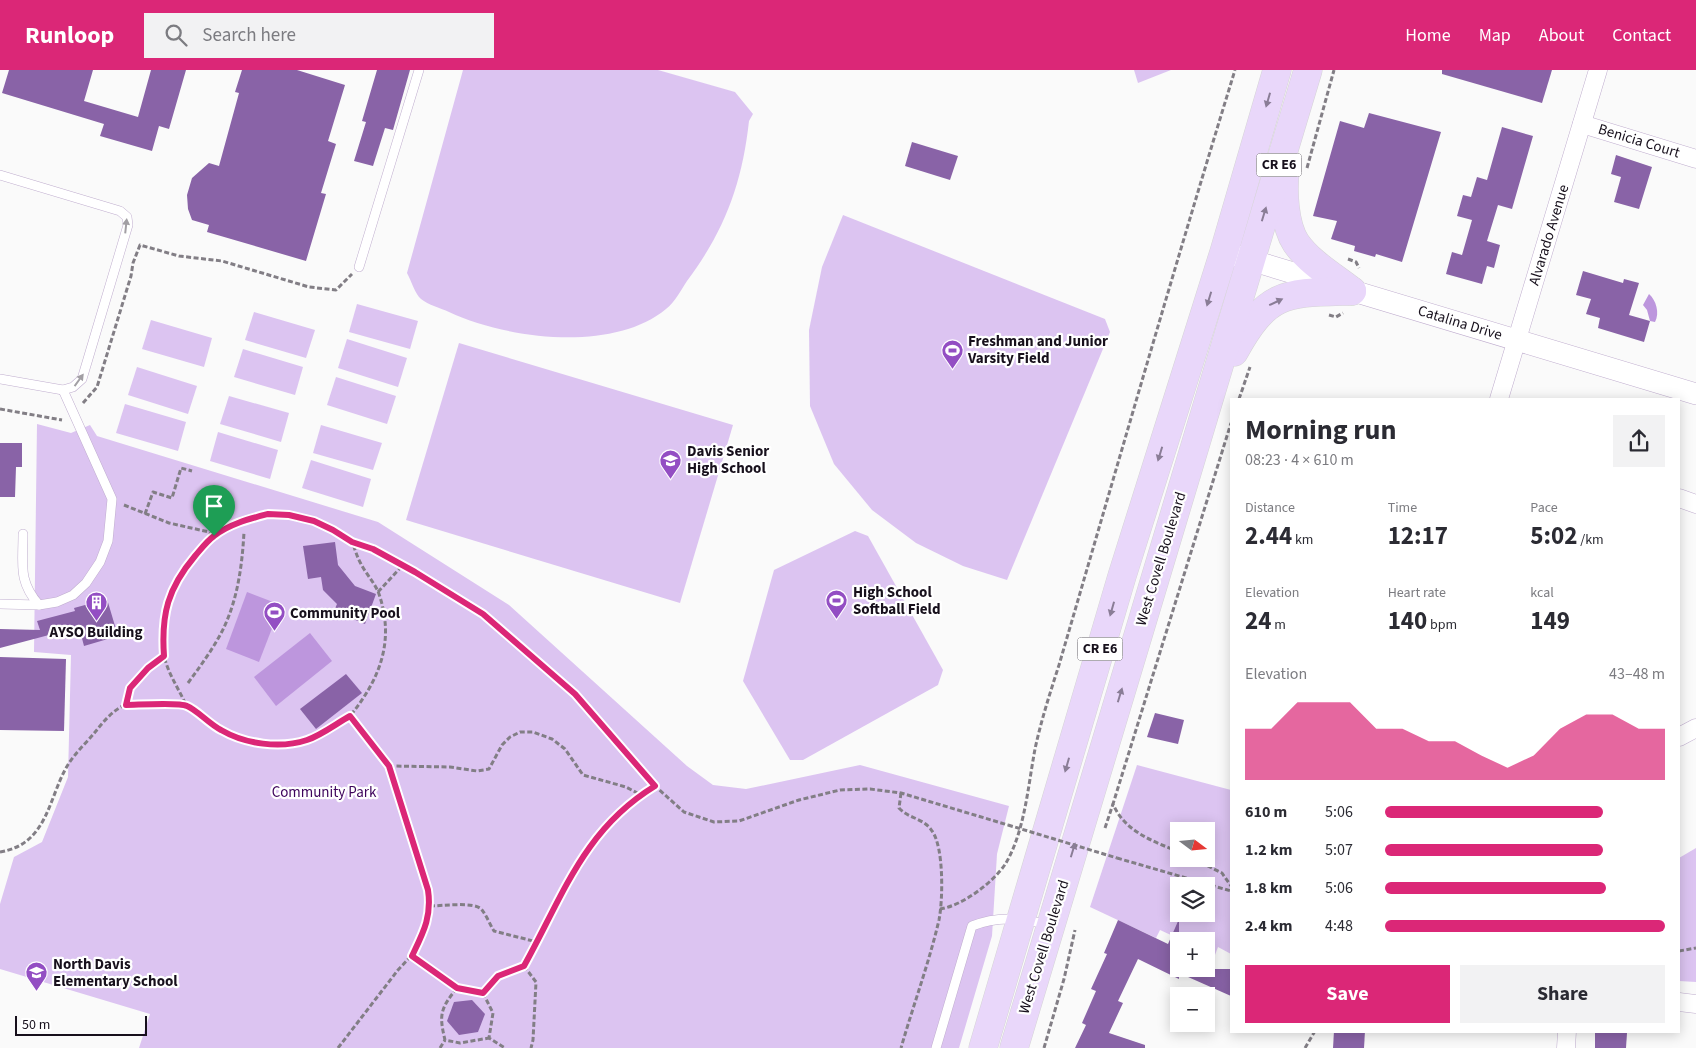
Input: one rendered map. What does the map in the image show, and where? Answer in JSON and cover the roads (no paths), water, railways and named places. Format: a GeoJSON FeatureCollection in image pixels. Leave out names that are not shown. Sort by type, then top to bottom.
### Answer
{"type":"FeatureCollection","features":[{"type":"Feature","properties":{"kind":"main road","name":"West Covell Boulevard"},"geometry":{"type":"LineString","coordinates":[[982,1048],[1022,920],[1122,576],[1224,252],[1277,70]]}},
{"type":"Feature","properties":{"kind":"main road","name":"West Covell Boulevard"},"geometry":{"type":"LineString","coordinates":[[1014,1048],[1064,923],[1210,398],[1308,70]]}},
{"type":"Feature","properties":{"kind":"main road"},"geometry":{"type":"LineString","coordinates":[[1288,137],[1283,186],[1287,216],[1293,238],[1310,259],[1352,291]]}},
{"type":"Feature","properties":{"kind":"main road"},"geometry":{"type":"LineString","coordinates":[[1210,398],[1254,319],[1270,304],[1299,293],[1352,291]]}},
{"type":"Feature","properties":{"kind":"street","name":"Alvarado Avenue"},"geometry":{"type":"LineString","coordinates":[[1499,398],[1598,70]]}},
{"type":"Feature","properties":{"kind":"street","name":"Benicia Court"},"geometry":{"type":"LineString","coordinates":[[1582,124],[1696,159]]}},
{"type":"Feature","properties":{"kind":"street","name":"Catalina Drive"},"geometry":{"type":"LineString","coordinates":[[1224,252],[1696,394]]}},
{"type":"Feature","properties":{"kind":"street"},"geometry":{"type":"LineString","coordinates":[[1680,498],[1696,504]]}},
{"type":"Feature","properties":{"kind":"street"},"geometry":{"type":"LineString","coordinates":[[1680,736],[1696,728]]}},
{"type":"Feature","properties":{"kind":"street"},"geometry":{"type":"LineString","coordinates":[[1680,1002],[1696,1004]]}},
{"type":"Feature","properties":{"kind":"street"},"geometry":{"type":"LineString","coordinates":[[1566,1048],[1567,1033]]}},
{"type":"Feature","properties":{"kind":"lane"},"geometry":{"type":"LineString","coordinates":[[358,267],[419,70]]}},
{"type":"Feature","properties":{"kind":"lane"},"geometry":{"type":"LineString","coordinates":[[0,175],[120,212],[127,217],[128,225],[82,380],[73,387],[63,390],[0,379]]}},
{"type":"Feature","properties":{"kind":"lane"},"geometry":{"type":"LineString","coordinates":[[0,604],[40,605],[56,602],[73,595],[86,583],[100,562],[108,541],[112,499],[63,390]]}},
{"type":"Feature","properties":{"kind":"lane"},"geometry":{"type":"LineString","coordinates":[[23,534],[23,575],[28,592],[40,605]]}},
{"type":"Feature","properties":{"kind":"lane"},"geometry":{"type":"LineString","coordinates":[[936,1048],[972,926],[990,919],[1064,923]]}},
{"type":"Feature","properties":{"kind":"place","name":"Freshman and Junior Varsity Field"},"geometry":{"type":"Point","coordinates":[952,369]}},
{"type":"Feature","properties":{"kind":"place","name":"Davis Senior High School"},"geometry":{"type":"Point","coordinates":[671,479]}},
{"type":"Feature","properties":{"kind":"place","name":"High School Softball Field"},"geometry":{"type":"Point","coordinates":[837,620]}},
{"type":"Feature","properties":{"kind":"place","name":"AYSO Building"},"geometry":{"type":"Point","coordinates":[96,622]}},
{"type":"Feature","properties":{"kind":"place","name":"Community Pool"},"geometry":{"type":"Point","coordinates":[274,632]}},
{"type":"Feature","properties":{"kind":"place","name":"North Davis Elementary School"},"geometry":{"type":"Point","coordinates":[37,992]}},
{"type":"Feature","properties":{"kind":"park label","name":"Community Park"},"geometry":{"type":"Point","coordinates":[324,792]}}]}
